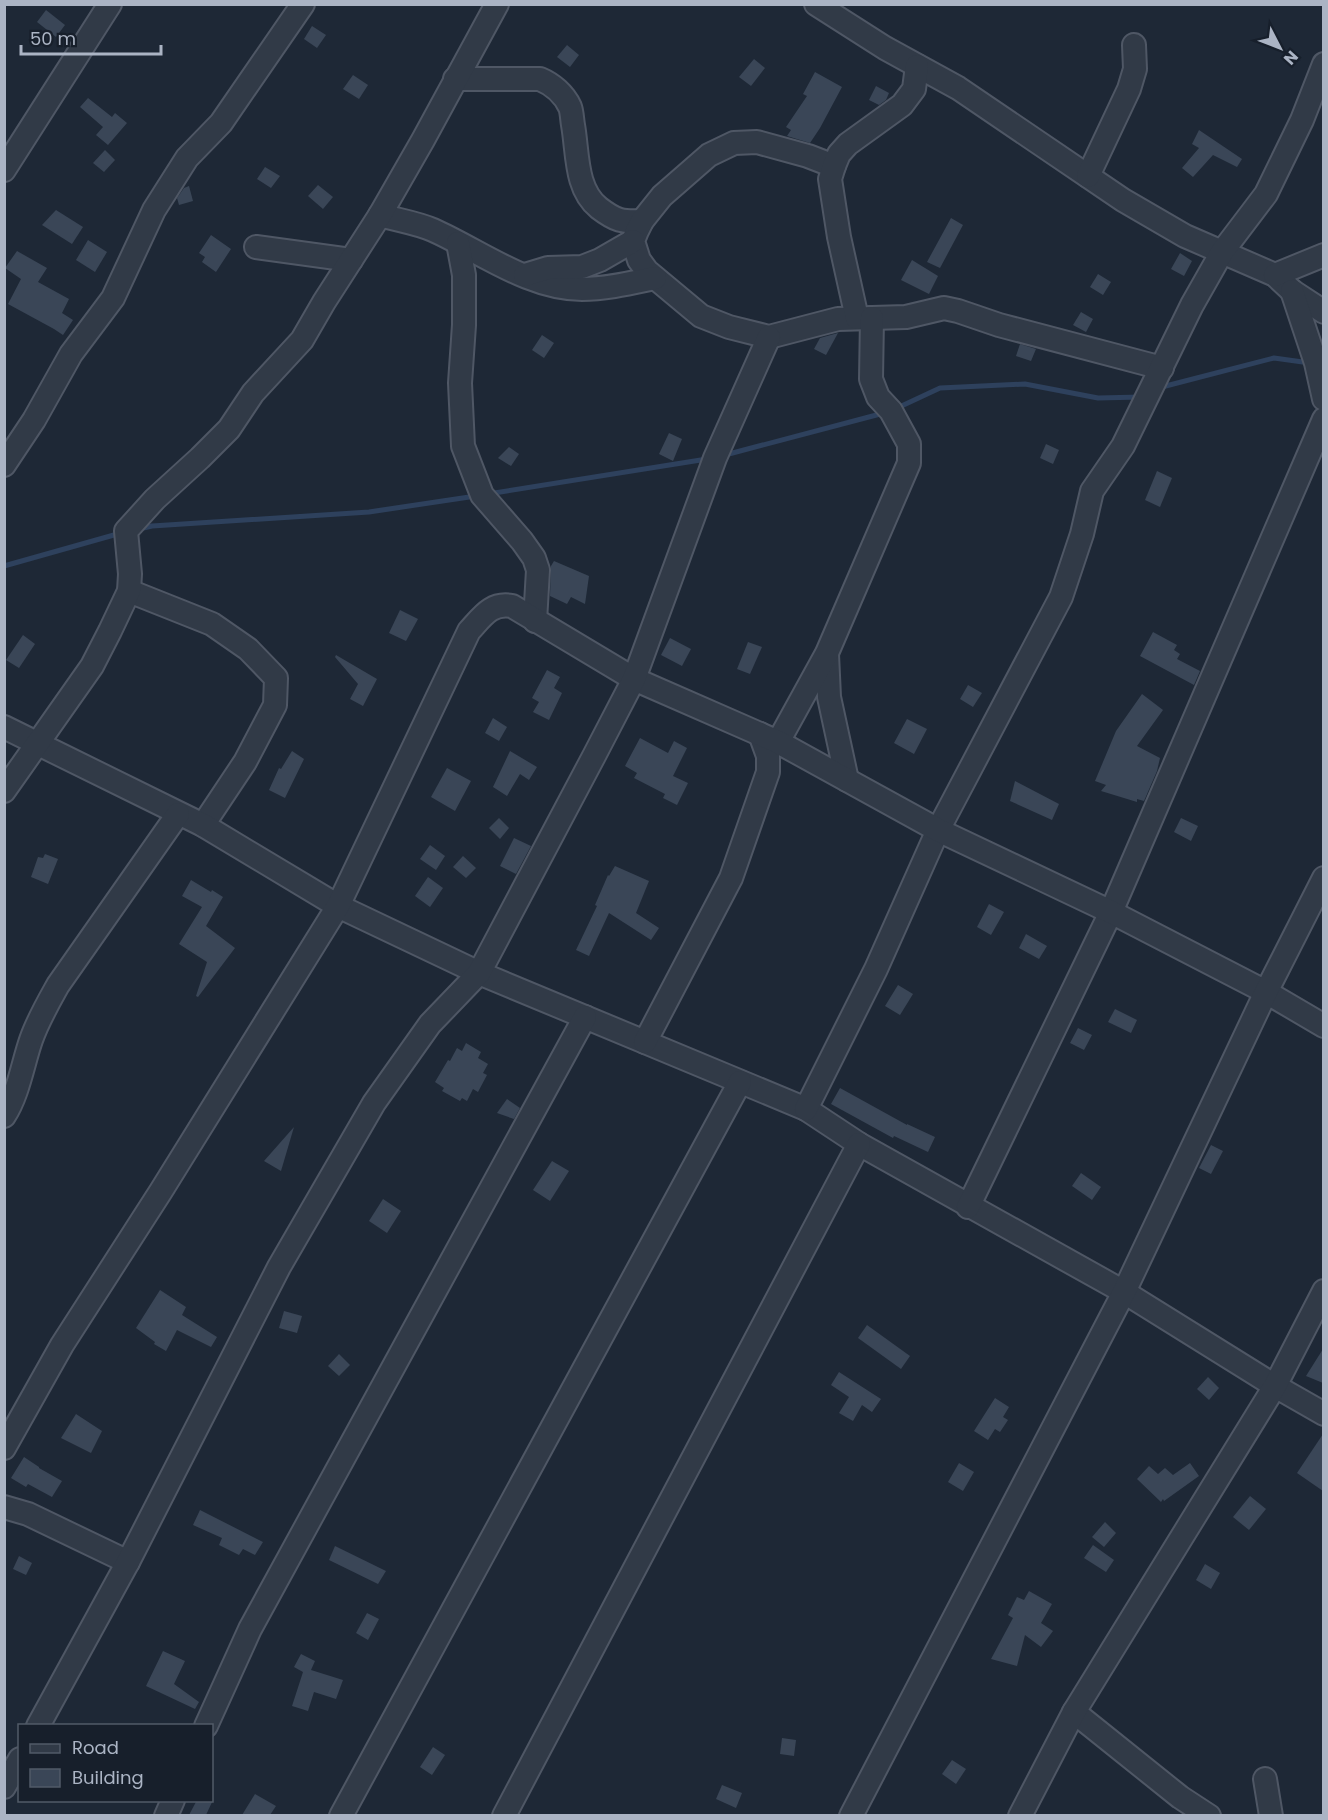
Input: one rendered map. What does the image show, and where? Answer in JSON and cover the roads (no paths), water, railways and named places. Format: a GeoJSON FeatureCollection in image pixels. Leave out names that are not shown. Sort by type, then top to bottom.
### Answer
{"type":"FeatureCollection","features":[{"type":"Feature","properties":{"kind":"street"},"geometry":{"type":"LineString","coordinates":[[4,170],[110,4]]}},
{"type":"Feature","properties":{"kind":"street"},"geometry":{"type":"LineString","coordinates":[[4,465],[34,420],[71,354],[113,298],[154,210],[187,158],[221,123],[303,4]]}},
{"type":"Feature","properties":{"kind":"street"},"geometry":{"type":"LineString","coordinates":[[4,791],[92,666],[129,591],[130,574],[126,531],[155,499],[229,429],[254,393],[302,340],[380,215],[497,4]]}},
{"type":"Feature","properties":{"kind":"street"},"geometry":{"type":"LineString","coordinates":[[816,4],[885,48],[958,88],[1123,200],[1185,236],[1275,275],[1292,291],[1323,312]]}},
{"type":"Feature","properties":{"kind":"street"},"geometry":{"type":"LineString","coordinates":[[1088,176],[1130,88],[1135,69],[1134,45]]}},
{"type":"Feature","properties":{"kind":"street"},"geometry":{"type":"LineString","coordinates":[[807,1108],[876,969],[938,830],[1061,597],[1082,534],[1092,491],[1123,447],[1192,305],[1222,252],[1266,194],[1302,120],[1323,64]]}},
{"type":"Feature","properties":{"kind":"street"},"geometry":{"type":"LineString","coordinates":[[645,1042],[731,878],[768,772],[769,738],[827,653],[909,463],[909,444],[891,411],[878,397],[871,379],[864,318],[839,237],[830,179],[839,154],[848,144],[902,105],[914,89],[917,66]]}},
{"type":"Feature","properties":{"kind":"street"},"geometry":{"type":"LineString","coordinates":[[455,79],[540,79],[552,84],[570,107],[578,165],[584,188],[591,201],[604,212],[638,231]]}},
{"type":"Feature","properties":{"kind":"street"},"geometry":{"type":"LineString","coordinates":[[525,275],[548,268],[582,267],[600,260],[638,231],[662,196],[709,155],[734,143],[757,142],[808,156],[834,166]]}},
{"type":"Feature","properties":{"kind":"street"},"geometry":{"type":"LineString","coordinates":[[380,215],[431,229],[525,275],[559,286],[582,289],[608,287],[655,278]]}},
{"type":"Feature","properties":{"kind":"street"},"geometry":{"type":"LineString","coordinates":[[638,231],[639,260],[647,271],[702,316],[729,327],[770,337],[838,319],[906,317],[944,308],[999,326],[1162,369]]}},
{"type":"Feature","properties":{"kind":"street"},"geometry":{"type":"LineString","coordinates":[[458,243],[464,275],[464,326],[460,383],[463,446],[482,495],[534,558],[538,570],[536,621]]}},
{"type":"Feature","properties":{"kind":"street"},"geometry":{"type":"LineString","coordinates":[[256,247],[351,260]]}},
{"type":"Feature","properties":{"kind":"street"},"geometry":{"type":"LineString","coordinates":[[1275,275],[1323,255]]}},
{"type":"Feature","properties":{"kind":"street"},"geometry":{"type":"LineString","coordinates":[[1292,291],[1316,363],[1323,399]]}},
{"type":"Feature","properties":{"kind":"street"},"geometry":{"type":"LineString","coordinates":[[39,1724],[128,1562],[279,1267],[374,1103],[430,1024],[479,973],[634,679],[715,458],[770,337]]}},
{"type":"Feature","properties":{"kind":"street"},"geometry":{"type":"LineString","coordinates":[[968,1207],[1111,912],[1323,419]]}},
{"type":"Feature","properties":{"kind":"street"},"geometry":{"type":"LineString","coordinates":[[129,591],[212,624],[248,650],[276,678],[274,705],[246,762],[203,825]]}},
{"type":"Feature","properties":{"kind":"street"},"geometry":{"type":"LineString","coordinates":[[4,1448],[62,1345],[161,1191],[338,906],[469,631],[488,610],[503,605],[512,606],[634,679],[769,738],[938,830],[1111,912],[1266,992],[1323,1026]]}},
{"type":"Feature","properties":{"kind":"street"},"geometry":{"type":"LineString","coordinates":[[827,653],[829,697],[847,780]]}},
{"type":"Feature","properties":{"kind":"street"},"geometry":{"type":"LineString","coordinates":[[4,727],[203,825],[338,906],[479,973],[807,1108],[859,1144],[968,1207],[1124,1292],[1323,1414]]}},
{"type":"Feature","properties":{"kind":"street"},"geometry":{"type":"LineString","coordinates":[[4,1116],[43,1011],[58,985],[178,813]]}},
{"type":"Feature","properties":{"kind":"street"},"geometry":{"type":"LineString","coordinates":[[851,1815],[1124,1292],[1266,992],[1323,878]]}},
{"type":"Feature","properties":{"kind":"street"},"geometry":{"type":"LineString","coordinates":[[206,1724],[250,1629],[585,1017]]}},
{"type":"Feature","properties":{"kind":"street"},"geometry":{"type":"LineString","coordinates":[[341,1815],[740,1082]]}},
{"type":"Feature","properties":{"kind":"street"},"geometry":{"type":"LineString","coordinates":[[504,1815],[859,1144]]}},
{"type":"Feature","properties":{"kind":"street"},"geometry":{"type":"LineString","coordinates":[[1020,1815],[1074,1712],[1275,1386],[1323,1291]]}},
{"type":"Feature","properties":{"kind":"street"},"geometry":{"type":"LineString","coordinates":[[4,1507],[28,1514],[128,1562]]}},
{"type":"Feature","properties":{"kind":"street"},"geometry":{"type":"LineString","coordinates":[[1074,1712],[1180,1797],[1209,1815]]}},
{"type":"Feature","properties":{"kind":"street"},"geometry":{"type":"LineString","coordinates":[[4,1787],[18,1762]]}},
{"type":"Feature","properties":{"kind":"street"},"geometry":{"type":"LineString","coordinates":[[1265,1779],[1271,1815]]}},
{"type":"Feature","properties":{"kind":"waterway"},"geometry":{"type":"LineString","coordinates":[[1158,388],[1274,358],[1310,363]]}},
{"type":"Feature","properties":{"kind":"waterway"},"geometry":{"type":"LineString","coordinates":[[895,409],[940,388],[1025,384],[1098,398],[1141,397]]}},
{"type":"Feature","properties":{"kind":"waterway"},"geometry":{"type":"LineString","coordinates":[[725,455],[884,413]]}},
{"type":"Feature","properties":{"kind":"waterway"},"geometry":{"type":"LineString","coordinates":[[488,494],[707,459]]}},
{"type":"Feature","properties":{"kind":"waterway"},"geometry":{"type":"LineString","coordinates":[[139,529],[152,526],[369,512],[476,496]]}},
{"type":"Feature","properties":{"kind":"waterway"},"geometry":{"type":"LineString","coordinates":[[4,566],[121,533]]}}]}
